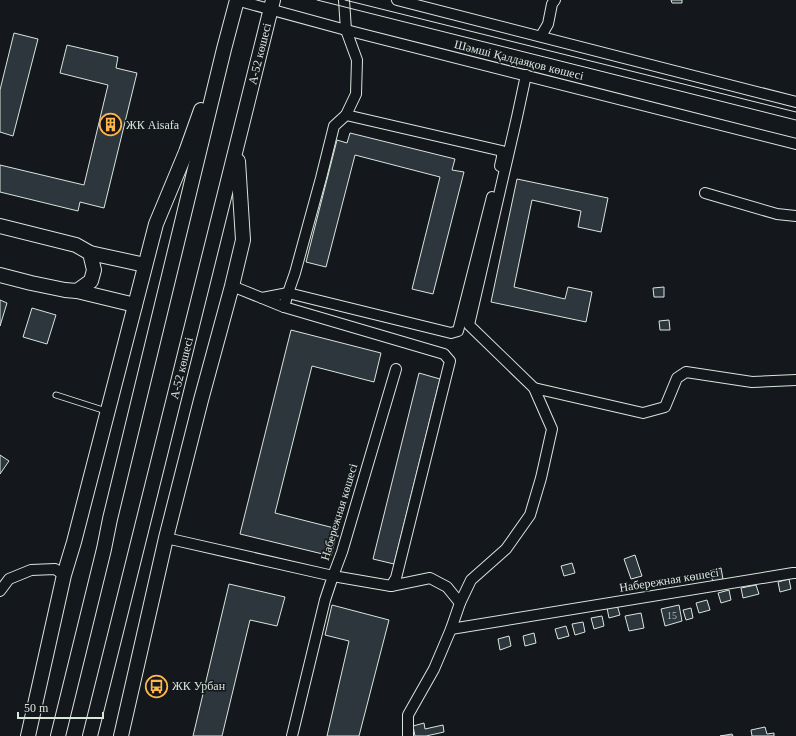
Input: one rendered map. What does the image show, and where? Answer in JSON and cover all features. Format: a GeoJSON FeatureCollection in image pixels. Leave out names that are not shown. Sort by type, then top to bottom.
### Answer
{"type":"FeatureCollection","features":[{"type":"Feature","properties":{"kind":"street"},"geometry":{"type":"LineString","coordinates":[[58,736],[236,0]]}},
{"type":"Feature","properties":{"kind":"street","name":"Шәмші Қалдаяқов көшесі"},"geometry":{"type":"LineString","coordinates":[[236,0],[272,5],[346,30],[796,144]]}},
{"type":"Feature","properties":{"kind":"street"},"geometry":{"type":"LineString","coordinates":[[284,307],[319,186],[334,126],[346,115],[356,94],[356,60],[346,30],[344,0]]}},
{"type":"Feature","properties":{"kind":"street"},"geometry":{"type":"LineString","coordinates":[[541,36],[548,24],[552,4],[555,0]]}},
{"type":"Feature","properties":{"kind":"street"},"geometry":{"type":"LineString","coordinates":[[403,1],[796,102]]}},
{"type":"Feature","properties":{"kind":"street","name":"А-52 көшесі"},"geometry":{"type":"LineString","coordinates":[[90,736],[272,5]]}},
{"type":"Feature","properties":{"kind":"street"},"geometry":{"type":"LineString","coordinates":[[28,736],[64,575],[74,542],[156,224],[186,152],[224,50]]}},
{"type":"Feature","properties":{"kind":"street"},"geometry":{"type":"LineString","coordinates":[[408,736],[408,715],[434,670],[452,629],[460,603],[471,580],[506,549],[530,515],[541,478],[552,429],[534,388],[469,325],[526,76]]}},
{"type":"Feature","properties":{"kind":"street"},"geometry":{"type":"LineString","coordinates":[[262,298],[288,293],[451,333],[458,331],[502,157],[502,151],[346,115]]}},
{"type":"Feature","properties":{"kind":"street"},"geometry":{"type":"LineString","coordinates":[[121,736],[166,538],[243,240],[237,148]]}},
{"type":"Feature","properties":{"kind":"street"},"geometry":{"type":"LineString","coordinates":[[705,193],[777,214],[796,216]]}},
{"type":"Feature","properties":{"kind":"street"},"geometry":{"type":"LineString","coordinates":[[0,226],[76,245],[90,253],[145,265]]}},
{"type":"Feature","properties":{"kind":"street"},"geometry":{"type":"LineString","coordinates":[[77,291],[91,281],[94,270],[90,253]]}},
{"type":"Feature","properties":{"kind":"street"},"geometry":{"type":"LineString","coordinates":[[0,275],[135,305]]}},
{"type":"Feature","properties":{"kind":"street"},"geometry":{"type":"LineString","coordinates":[[232,286],[284,307],[444,354],[450,361],[396,578],[391,586]]}},
{"type":"Feature","properties":{"kind":"street","name":"Набережная көшесі"},"geometry":{"type":"LineString","coordinates":[[396,369],[342,552],[333,576],[391,586],[430,578],[447,587],[460,603]]}},
{"type":"Feature","properties":{"kind":"street"},"geometry":{"type":"LineString","coordinates":[[534,388],[643,413],[665,407],[676,378],[686,372],[752,382],[796,380]]}},
{"type":"Feature","properties":{"kind":"street"},"geometry":{"type":"LineString","coordinates":[[166,538],[333,576],[325,600],[292,736]]}},
{"type":"Feature","properties":{"kind":"street"},"geometry":{"type":"LineString","coordinates":[[0,591],[9,578],[31,570],[55,569],[64,575]]}},
{"type":"Feature","properties":{"kind":"street","name":"Набережная көшесі"},"geometry":{"type":"LineString","coordinates":[[452,629],[796,573]]}},
{"type":"Feature","properties":{"kind":"lane"},"geometry":{"type":"LineString","coordinates":[[56,396],[107,411]]}},
{"type":"Feature","properties":{"kind":"building"},"geometry":{"type":"Polygon","coordinates":[[[671,0],[682,0],[682,3],[672,3],[671,0]]]}},
{"type":"Feature","properties":{"kind":"building"},"geometry":{"type":"Polygon","coordinates":[[[14,33],[38,39],[13,136],[0,132],[0,90],[14,33]]]}},
{"type":"Feature","properties":{"kind":"building","name":"ЖК Aisafa"},"geometry":{"type":"Polygon","coordinates":[[[67,45],[118,57],[116,68],[137,73],[104,208],[80,202],[78,211],[0,192],[0,165],[84,185],[108,85],[60,73],[67,45]]]}},
{"type":"Feature","properties":{"kind":"building"},"geometry":{"type":"Polygon","coordinates":[[[350,133],[455,159],[452,170],[464,172],[433,294],[412,289],[440,177],[355,155],[326,267],[306,262],[337,140],[347,143],[350,133]]]}},
{"type":"Feature","properties":{"kind":"building"},"geometry":{"type":"Polygon","coordinates":[[[517,179],[608,198],[601,232],[578,227],[581,211],[532,200],[514,287],[565,299],[568,287],[592,292],[586,322],[491,302],[517,179]]]}},
{"type":"Feature","properties":{"kind":"building"},"geometry":{"type":"Polygon","coordinates":[[[664,287],[664,297],[654,297],[653,288],[664,287]]]}},
{"type":"Feature","properties":{"kind":"building"},"geometry":{"type":"Polygon","coordinates":[[[0,300],[7,303],[0,326],[0,300]]]}},
{"type":"Feature","properties":{"kind":"building"},"geometry":{"type":"Polygon","coordinates":[[[32,308],[56,315],[47,344],[23,337],[32,308]]]}},
{"type":"Feature","properties":{"kind":"building"},"geometry":{"type":"Polygon","coordinates":[[[669,320],[670,330],[660,330],[659,321],[669,320]]]}},
{"type":"Feature","properties":{"kind":"building"},"geometry":{"type":"Polygon","coordinates":[[[291,330],[381,353],[374,382],[312,366],[275,513],[338,529],[331,556],[240,534],[291,330]]]}},
{"type":"Feature","properties":{"kind":"building"},"geometry":{"type":"Polygon","coordinates":[[[419,373],[440,379],[394,564],[373,559],[419,373]]]}},
{"type":"Feature","properties":{"kind":"building"},"geometry":{"type":"Polygon","coordinates":[[[0,455],[9,461],[0,474],[0,455]]]}},
{"type":"Feature","properties":{"kind":"building"},"geometry":{"type":"Polygon","coordinates":[[[635,555],[642,576],[631,579],[624,559],[635,555]]]}},
{"type":"Feature","properties":{"kind":"building"},"geometry":{"type":"Polygon","coordinates":[[[572,563],[575,573],[564,576],[561,566],[572,563]]]}},
{"type":"Feature","properties":{"kind":"building"},"geometry":{"type":"Polygon","coordinates":[[[721,568],[723,579],[713,582],[710,571],[721,568]]]}},
{"type":"Feature","properties":{"kind":"building"},"geometry":{"type":"Polygon","coordinates":[[[789,579],[791,589],[780,592],[778,582],[789,579]]]}},
{"type":"Feature","properties":{"kind":"building"},"geometry":{"type":"Polygon","coordinates":[[[229,584],[285,597],[277,626],[250,620],[222,736],[193,736],[229,584]]]}},
{"type":"Feature","properties":{"kind":"building"},"geometry":{"type":"Polygon","coordinates":[[[756,585],[759,594],[743,598],[741,588],[756,585]]]}},
{"type":"Feature","properties":{"kind":"building"},"geometry":{"type":"Polygon","coordinates":[[[729,590],[731,600],[721,603],[718,593],[729,590]]]}},
{"type":"Feature","properties":{"kind":"building"},"geometry":{"type":"Polygon","coordinates":[[[707,600],[710,610],[699,613],[696,603],[707,600]]]}},
{"type":"Feature","properties":{"kind":"building"},"geometry":{"type":"Polygon","coordinates":[[[332,605],[389,620],[359,736],[327,736],[349,641],[325,635],[332,605]]]}},
{"type":"Feature","properties":{"kind":"building"},"geometry":{"type":"Polygon","coordinates":[[[617,605],[620,615],[609,618],[607,608],[617,605]]]}},
{"type":"Feature","properties":{"kind":"building"},"geometry":{"type":"Polygon","coordinates":[[[679,605],[682,621],[665,626],[661,609],[679,605]]]}},
{"type":"Feature","properties":{"kind":"building"},"geometry":{"type":"Polygon","coordinates":[[[691,608],[693,618],[686,620],[683,610],[691,608]]]}},
{"type":"Feature","properties":{"kind":"building"},"geometry":{"type":"Polygon","coordinates":[[[641,613],[644,628],[629,631],[625,616],[641,613]]]}},
{"type":"Feature","properties":{"kind":"building"},"geometry":{"type":"Polygon","coordinates":[[[602,616],[604,626],[594,629],[591,618],[602,616]]]}},
{"type":"Feature","properties":{"kind":"building"},"geometry":{"type":"Polygon","coordinates":[[[583,622],[585,632],[575,635],[572,624],[583,622]]]}},
{"type":"Feature","properties":{"kind":"building"},"geometry":{"type":"Polygon","coordinates":[[[566,626],[569,636],[558,639],[555,629],[566,626]]]}},
{"type":"Feature","properties":{"kind":"building"},"geometry":{"type":"Polygon","coordinates":[[[534,633],[536,643],[525,646],[523,636],[534,633]]]}},
{"type":"Feature","properties":{"kind":"building"},"geometry":{"type":"Polygon","coordinates":[[[509,636],[511,646],[500,650],[498,639],[509,636]]]}},
{"type":"Feature","properties":{"kind":"building"},"geometry":{"type":"Polygon","coordinates":[[[424,723],[425,729],[443,725],[444,732],[426,736],[415,736],[413,726],[424,723]]]}},
{"type":"Feature","properties":{"kind":"building"},"geometry":{"type":"Polygon","coordinates":[[[765,727],[767,734],[774,733],[774,736],[752,736],[751,730],[765,727]]]}},
{"type":"Feature","properties":{"kind":"building"},"geometry":{"type":"Polygon","coordinates":[[[732,734],[733,736],[720,736],[732,734]]]}},
{"type":"Feature","properties":{"kind":"tram line"},"geometry":{"type":"LineString","coordinates":[[317,0],[796,120]]}},
{"type":"Feature","properties":{"kind":"tram line"},"geometry":{"type":"LineString","coordinates":[[345,0],[796,112]]}},
{"type":"Feature","properties":{"kind":"place","name":"ЖК Aisafa"},"geometry":{"type":"Point","coordinates":[111,125]}},
{"type":"Feature","properties":{"kind":"place","name":"ЖК Урбан"},"geometry":{"type":"Point","coordinates":[156,686]}}]}
